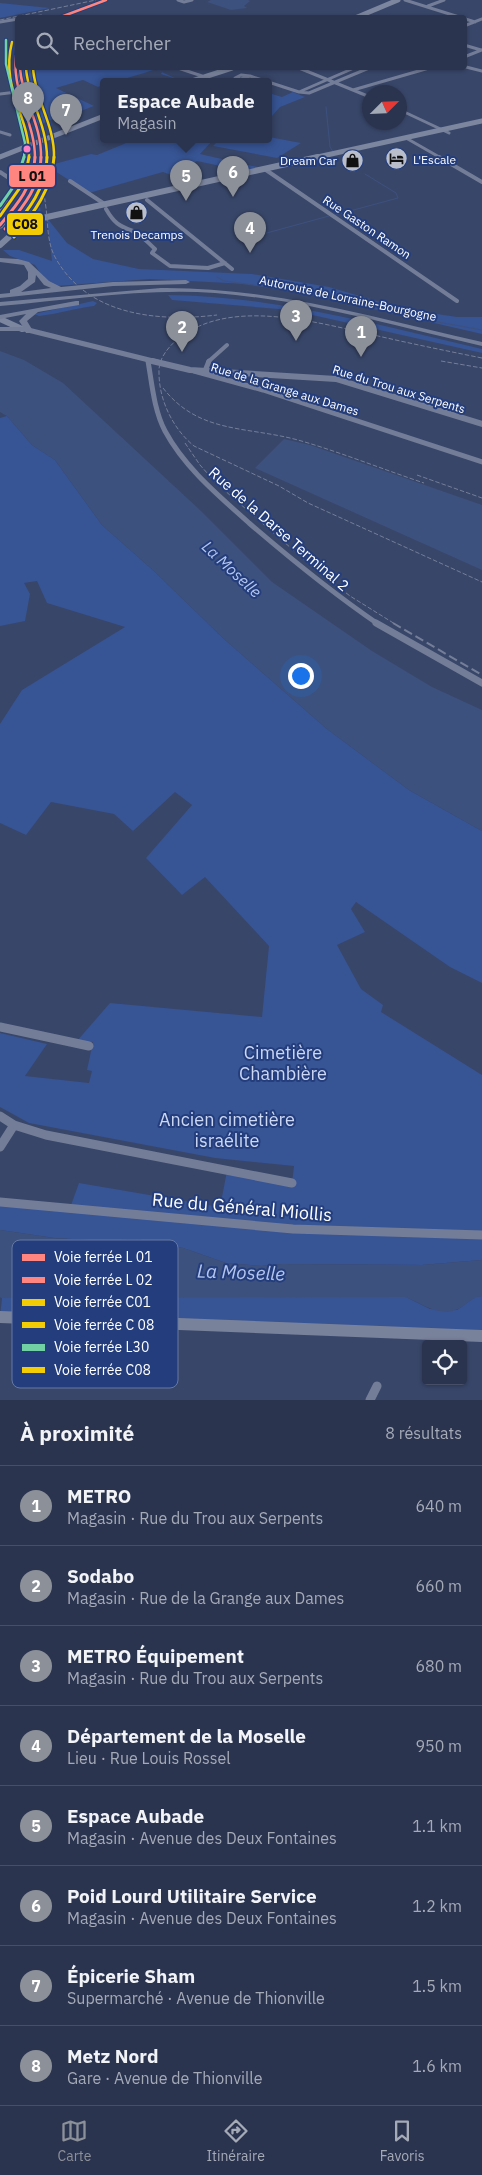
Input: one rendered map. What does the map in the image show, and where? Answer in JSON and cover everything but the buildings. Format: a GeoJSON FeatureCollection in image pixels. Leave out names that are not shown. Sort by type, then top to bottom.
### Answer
{"type":"FeatureCollection","features":[{"type":"Feature","properties":{"kind":"highway"},"geometry":{"type":"LineString","coordinates":[[0,253],[30,265],[43,282],[53,287],[170,282],[218,284],[260,290]]}},
{"type":"Feature","properties":{"kind":"highway"},"geometry":{"type":"LineString","coordinates":[[0,261],[20,261]]}},
{"type":"Feature","properties":{"kind":"highway"},"geometry":{"type":"LineString","coordinates":[[0,261],[25,266],[30,269],[33,276],[23,288],[0,297]]}},
{"type":"Feature","properties":{"kind":"highway"},"geometry":{"type":"LineString","coordinates":[[0,297],[95,286]]}},
{"type":"Feature","properties":{"kind":"highway","name":"Autoroute de Lorraine-Bourgogne"},"geometry":{"type":"LineString","coordinates":[[0,297],[150,286],[202,286],[260,290],[326,302],[482,338]]}},
{"type":"Feature","properties":{"kind":"highway"},"geometry":{"type":"LineString","coordinates":[[0,318],[106,297],[148,293],[157,290]]}},
{"type":"Feature","properties":{"kind":"highway","name":"Autoroute de Lorraine-Bourgogne"},"geometry":{"type":"LineString","coordinates":[[0,304],[157,290],[215,291],[274,298],[482,344]]}},
{"type":"Feature","properties":{"kind":"highway"},"geometry":{"type":"LineString","coordinates":[[0,329],[25,330],[24,321],[30,314],[42,310]]}},
{"type":"Feature","properties":{"kind":"main road"},"geometry":{"type":"LineString","coordinates":[[362,15],[395,0]]}},
{"type":"Feature","properties":{"kind":"main road"},"geometry":{"type":"LineString","coordinates":[[198,78],[217,70]]}},
{"type":"Feature","properties":{"kind":"main road"},"geometry":{"type":"LineString","coordinates":[[206,75],[225,70]]}},
{"type":"Feature","properties":{"kind":"main road"},"geometry":{"type":"LineString","coordinates":[[0,157],[100,118]]}},
{"type":"Feature","properties":{"kind":"main road"},"geometry":{"type":"LineString","coordinates":[[0,245],[20,227],[40,218],[147,200],[408,140],[482,121]]}},
{"type":"Feature","properties":{"kind":"main road"},"geometry":{"type":"LineString","coordinates":[[446,131],[482,125]]}},
{"type":"Feature","properties":{"kind":"main road"},"geometry":{"type":"LineString","coordinates":[[104,207],[268,172]]}},
{"type":"Feature","properties":{"kind":"main road"},"geometry":{"type":"LineString","coordinates":[[0,318],[25,330]]}},
{"type":"Feature","properties":{"kind":"main road"},"geometry":{"type":"LineString","coordinates":[[0,325],[25,330]]}},
{"type":"Feature","properties":{"kind":"main road"},"geometry":{"type":"LineString","coordinates":[[178,1324],[482,1336]]}},
{"type":"Feature","properties":{"kind":"street"},"geometry":{"type":"LineString","coordinates":[[178,0],[184,2],[192,0]]}},
{"type":"Feature","properties":{"kind":"street"},"geometry":{"type":"LineString","coordinates":[[387,0],[395,0]]}},
{"type":"Feature","properties":{"kind":"street"},"geometry":{"type":"LineString","coordinates":[[406,0],[458,15]]}},
{"type":"Feature","properties":{"kind":"street"},"geometry":{"type":"LineString","coordinates":[[428,6],[444,0]]}},
{"type":"Feature","properties":{"kind":"street"},"geometry":{"type":"LineString","coordinates":[[481,19],[482,14]]}},
{"type":"Feature","properties":{"kind":"street"},"geometry":{"type":"LineString","coordinates":[[467,18],[475,22]]}},
{"type":"Feature","properties":{"kind":"street"},"geometry":{"type":"LineString","coordinates":[[467,20],[481,19]]}},
{"type":"Feature","properties":{"kind":"street"},"geometry":{"type":"LineString","coordinates":[[467,25],[481,19]]}},
{"type":"Feature","properties":{"kind":"street"},"geometry":{"type":"LineString","coordinates":[[0,22],[15,20]]}},
{"type":"Feature","properties":{"kind":"street"},"geometry":{"type":"LineString","coordinates":[[467,46],[481,50]]}},
{"type":"Feature","properties":{"kind":"street"},"geometry":{"type":"LineString","coordinates":[[467,56],[481,50]]}},
{"type":"Feature","properties":{"kind":"street"},"geometry":{"type":"LineString","coordinates":[[467,67],[482,71]]}},
{"type":"Feature","properties":{"kind":"street"},"geometry":{"type":"LineString","coordinates":[[0,94],[25,91],[15,70]]}},
{"type":"Feature","properties":{"kind":"street"},"geometry":{"type":"LineString","coordinates":[[186,70],[206,75]]}},
{"type":"Feature","properties":{"kind":"street"},"geometry":{"type":"LineString","coordinates":[[192,70],[206,75]]}},
{"type":"Feature","properties":{"kind":"street"},"geometry":{"type":"LineString","coordinates":[[300,70],[327,79]]}},
{"type":"Feature","properties":{"kind":"street"},"geometry":{"type":"LineString","coordinates":[[304,70],[362,94]]}},
{"type":"Feature","properties":{"kind":"street"},"geometry":{"type":"LineString","coordinates":[[300,92],[349,70]]}},
{"type":"Feature","properties":{"kind":"street"},"geometry":{"type":"LineString","coordinates":[[272,83],[308,94],[364,70]]}},
{"type":"Feature","properties":{"kind":"street"},"geometry":{"type":"LineString","coordinates":[[353,90],[422,70]]}},
{"type":"Feature","properties":{"kind":"street"},"geometry":{"type":"LineString","coordinates":[[250,76],[256,78]]}},
{"type":"Feature","properties":{"kind":"street"},"geometry":{"type":"LineString","coordinates":[[315,84],[324,87]]}},
{"type":"Feature","properties":{"kind":"street"},"geometry":{"type":"LineString","coordinates":[[407,113],[446,131]]}},
{"type":"Feature","properties":{"kind":"street"},"geometry":{"type":"LineString","coordinates":[[1,132],[10,135]]}},
{"type":"Feature","properties":{"kind":"street"},"geometry":{"type":"LineString","coordinates":[[408,140],[482,182]]}},
{"type":"Feature","properties":{"kind":"street"},"geometry":{"type":"LineString","coordinates":[[0,172],[21,186]]}},
{"type":"Feature","properties":{"kind":"street","name":"Rue Gaston Ramon"},"geometry":{"type":"LineString","coordinates":[[268,172],[457,301]]}},
{"type":"Feature","properties":{"kind":"street"},"geometry":{"type":"LineString","coordinates":[[70,181],[104,207],[112,218],[126,230],[134,231],[155,250],[152,253],[167,265],[208,268],[225,263]]}},
{"type":"Feature","properties":{"kind":"street"},"geometry":{"type":"LineString","coordinates":[[147,200],[232,269]]}},
{"type":"Feature","properties":{"kind":"street"},"geometry":{"type":"LineString","coordinates":[[0,213],[7,202],[4,201]]}},
{"type":"Feature","properties":{"kind":"street"},"geometry":{"type":"LineString","coordinates":[[0,226],[40,218]]}},
{"type":"Feature","properties":{"kind":"street","name":"Rue de la Grange aux Dames"},"geometry":{"type":"LineString","coordinates":[[25,330],[190,370],[262,390],[482,462]]}},
{"type":"Feature","properties":{"kind":"street"},"geometry":{"type":"LineString","coordinates":[[205,371],[206,365],[213,355],[227,345]]}},
{"type":"Feature","properties":{"kind":"street","name":"Rue de la Darse Terminal 2"},"geometry":{"type":"LineString","coordinates":[[148,360],[155,402],[164,429],[183,460],[210,488],[306,573],[336,596],[387,631],[482,683]]}},
{"type":"Feature","properties":{"kind":"street","name":"Rue du Trou aux Serpents"},"geometry":{"type":"LineString","coordinates":[[190,370],[336,379],[482,424]]}},
{"type":"Feature","properties":{"kind":"street"},"geometry":{"type":"LineString","coordinates":[[233,382],[231,375],[235,372]]}},
{"type":"Feature","properties":{"kind":"street"},"geometry":{"type":"LineString","coordinates":[[244,373],[239,377],[239,380],[262,390]]}},
{"type":"Feature","properties":{"kind":"street"},"geometry":{"type":"LineString","coordinates":[[0,1027],[89,1046]]}},
{"type":"Feature","properties":{"kind":"street"},"geometry":{"type":"LineString","coordinates":[[0,1116],[14,1124],[46,1135],[292,1184]]}},
{"type":"Feature","properties":{"kind":"street"},"geometry":{"type":"LineString","coordinates":[[0,1147],[14,1124]]}},
{"type":"Feature","properties":{"kind":"street","name":"Rue du Général Miollis"},"geometry":{"type":"LineString","coordinates":[[0,1202],[293,1229],[482,1235]]}},
{"type":"Feature","properties":{"kind":"street"},"geometry":{"type":"LineString","coordinates":[[370,1400],[377,1386]]}},
{"type":"Feature","properties":{"kind":"green space"},"geometry":{"type":"Polygon","coordinates":[[[0,3],[50,8],[0,18],[0,3]]]}},
{"type":"Feature","properties":{"kind":"green space"},"geometry":{"type":"Polygon","coordinates":[[[17,70],[153,70],[127,78],[100,78],[100,86],[98,87],[83,80],[56,88],[94,106],[81,111],[63,103],[55,106],[59,109],[52,112],[61,116],[36,126],[17,70]]]}},
{"type":"Feature","properties":{"kind":"green space"},"geometry":{"type":"Polygon","coordinates":[[[162,72],[175,78],[173,78],[161,74],[162,72]]]}},
{"type":"Feature","properties":{"kind":"green space"},"geometry":{"type":"Polygon","coordinates":[[[293,92],[305,97],[280,107],[272,116],[272,94],[282,97],[293,92]]]}},
{"type":"Feature","properties":{"kind":"green space"},"geometry":{"type":"Polygon","coordinates":[[[272,138],[301,143],[277,158],[213,146],[216,143],[272,143],[272,138]]]}},
{"type":"Feature","properties":{"kind":"green space"},"geometry":{"type":"Polygon","coordinates":[[[126,143],[210,143],[200,154],[262,168],[248,172],[197,161],[171,175],[163,172],[89,193],[47,166],[91,154],[97,155],[126,143]]]}},
{"type":"Feature","properties":{"kind":"green space"},"geometry":{"type":"Polygon","coordinates":[[[33,195],[39,196],[41,216],[14,221],[33,195]]]}},
{"type":"Feature","properties":{"kind":"green space"},"geometry":{"type":"Polygon","coordinates":[[[47,218],[67,243],[93,259],[139,269],[252,274],[329,287],[404,309],[457,317],[482,317],[482,334],[312,295],[247,284],[150,279],[52,285],[41,275],[35,265],[10,256],[3,250],[19,250],[52,261],[47,218]]]}},
{"type":"Feature","properties":{"kind":"green space"},"geometry":{"type":"Polygon","coordinates":[[[168,295],[248,300],[326,313],[482,349],[482,353],[290,310],[172,300],[168,295]]]}},
{"type":"Feature","properties":{"kind":"green space"},"geometry":{"type":"Polygon","coordinates":[[[93,301],[97,303],[94,306],[39,316],[34,314],[93,301]]]}},
{"type":"Feature","properties":{"kind":"green space"},"geometry":{"type":"Polygon","coordinates":[[[7,416],[32,445],[55,460],[102,525],[154,571],[223,638],[327,729],[409,790],[482,831],[482,983],[450,967],[356,902],[351,909],[365,932],[337,945],[361,989],[383,1005],[381,1012],[482,1075],[482,1260],[422,1265],[282,1264],[261,1266],[226,1263],[178,1247],[178,1240],[89,1240],[54,1238],[0,1230],[0,1202],[70,1208],[79,1183],[220,1207],[227,1171],[292,1183],[294,1166],[215,1158],[29,1123],[0,1107],[0,1033],[47,1044],[25,1076],[89,1083],[92,1071],[87,1070],[93,1042],[77,1041],[110,1003],[262,1017],[269,946],[205,877],[182,895],[146,858],[192,805],[175,792],[133,831],[114,814],[51,802],[26,835],[0,823],[0,724],[22,690],[125,627],[47,603],[37,581],[24,583],[30,594],[25,621],[0,626],[0,418],[7,416]]]}},
{"type":"Feature","properties":{"kind":"green space"},"geometry":{"type":"Polygon","coordinates":[[[482,1296],[482,1336],[178,1324],[178,1297],[406,1297],[430,1309],[457,1310],[475,1297],[482,1296]]]}},
{"type":"Feature","properties":{"kind":"green space"},"geometry":{"type":"Polygon","coordinates":[[[0,1297],[12,1297],[12,1317],[0,1317],[2,1298],[0,1297]]]}},
{"type":"Feature","properties":{"kind":"water"},"geometry":{"type":"Polygon","coordinates":[[[211,0],[250,1],[244,6],[247,8],[231,10],[207,2],[211,0]]]}},
{"type":"Feature","properties":{"kind":"water","name":"La Moselle"},"geometry":{"type":"Polygon","coordinates":[[[0,351],[24,360],[63,383],[201,511],[272,582],[372,651],[432,687],[482,710],[482,831],[409,790],[327,729],[223,638],[154,571],[102,525],[55,460],[32,445],[7,416],[0,412],[0,351]]]}},
{"type":"Feature","properties":{"kind":"water"},"geometry":{"type":"Polygon","coordinates":[[[284,439],[310,445],[482,505],[482,570],[255,468],[284,439]]]}},
{"type":"Feature","properties":{"kind":"water"},"geometry":{"type":"Polygon","coordinates":[[[0,1230],[54,1238],[89,1240],[12,1240],[12,1298],[0,1297],[0,1230]]]}},
{"type":"Feature","properties":{"kind":"water","name":"La Moselle"},"geometry":{"type":"Polygon","coordinates":[[[178,1247],[226,1263],[261,1266],[282,1264],[422,1265],[482,1260],[482,1296],[475,1298],[458,1309],[444,1312],[437,1311],[405,1297],[178,1298],[178,1247]]]}},
{"type":"Feature","properties":{"kind":"waterway"},"geometry":{"type":"LineString","coordinates":[[326,107],[330,147],[334,153]]}},
{"type":"Feature","properties":{"kind":"waterway"},"geometry":{"type":"LineString","coordinates":[[335,215],[398,198],[396,193],[365,174]]}},
{"type":"Feature","properties":{"kind":"waterway"},"geometry":{"type":"LineString","coordinates":[[263,234],[329,216]]}},
{"type":"Feature","properties":{"kind":"waterway"},"geometry":{"type":"LineString","coordinates":[[217,277],[224,281],[302,292],[410,317],[482,330]]}},
{"type":"Feature","properties":{"kind":"railway"},"geometry":{"type":"LineString","coordinates":[[24,15],[96,0]]}},
{"type":"Feature","properties":{"kind":"railway"},"geometry":{"type":"LineString","coordinates":[[0,20],[15,17]]}},
{"type":"Feature","properties":{"kind":"railway"},"geometry":{"type":"LineString","coordinates":[[40,159],[48,233],[52,251],[69,277],[86,292],[105,303],[126,311],[148,315],[171,317],[217,315]]}},
{"type":"Feature","properties":{"kind":"railway"},"geometry":{"type":"LineString","coordinates":[[482,358],[303,320],[249,316],[224,319],[200,326],[179,338],[171,345],[159,368],[162,393],[169,413],[186,439],[194,446],[279,486],[308,503],[482,582]]}},
{"type":"Feature","properties":{"kind":"railway"},"geometry":{"type":"LineString","coordinates":[[441,361],[482,368]]}},
{"type":"Feature","properties":{"kind":"railway"},"geometry":{"type":"LineString","coordinates":[[163,388],[177,403],[192,414],[208,421],[242,430],[298,440],[424,483]]}},
{"type":"Feature","properties":{"kind":"railway"},"geometry":{"type":"LineString","coordinates":[[185,443],[200,465],[216,483],[314,568],[350,596],[395,624]]}},
{"type":"Feature","properties":{"kind":"railway"},"geometry":{"type":"LineString","coordinates":[[417,475],[482,498]]}},
{"type":"Feature","properties":{"kind":"railway"},"geometry":{"type":"LineString","coordinates":[[393,623],[482,675]]}},
{"type":"Feature","properties":{"kind":"transit line"},"geometry":{"type":"LineString","coordinates":[[66,15],[106,0]]}},
{"type":"Feature","properties":{"kind":"transit line"},"geometry":{"type":"LineString","coordinates":[[15,60],[15,66]]}},
{"type":"Feature","properties":{"kind":"transit line"},"geometry":{"type":"LineString","coordinates":[[0,225],[25,193],[34,166],[35,152],[19,92],[15,70]]}},
{"type":"Feature","properties":{"kind":"transit line"},"geometry":{"type":"LineString","coordinates":[[5,229],[26,202],[33,189],[41,163],[39,133],[23,86],[20,70]]}},
{"type":"Feature","properties":{"kind":"transit line"},"geometry":{"type":"LineString","coordinates":[[9,233],[32,205],[45,177],[47,163],[45,131],[29,85],[26,70]]}},
{"type":"Feature","properties":{"kind":"rail line","name":"L30"},"geometry":{"type":"LineString","coordinates":[[0,206],[16,183],[24,162],[25,143],[22,124],[6,64],[6,40]]}},
{"type":"Feature","properties":{"kind":"rail line","name":"C01"},"geometry":{"type":"LineString","coordinates":[[0,216],[21,188],[26,177],[30,150],[10,86],[8,58],[12,42]]}},
{"type":"Feature","properties":{"kind":"rail line","name":"C08"},"geometry":{"type":"LineString","coordinates":[[14,237],[26,223],[44,195],[53,167],[52,134],[36,86],[33,70]]}},
{"type":"Feature","properties":{"kind":"place","name":"Metz Nord"},"geometry":{"type":"Point","coordinates":[28,123]}},
{"type":"Feature","properties":{"kind":"place","name":"Épicerie Sham"},"geometry":{"type":"Point","coordinates":[66,135]}},
{"type":"Feature","properties":{"kind":"place","name":"L'Escale"},"geometry":{"type":"Point","coordinates":[397,159]}},
{"type":"Feature","properties":{"kind":"place","name":"Dream Car"},"geometry":{"type":"Point","coordinates":[353,160]}},
{"type":"Feature","properties":{"kind":"place","name":"Poid Lourd Utilitaire Service"},"geometry":{"type":"Point","coordinates":[233,197]}},
{"type":"Feature","properties":{"kind":"place","name":"Espace Aubade"},"geometry":{"type":"Point","coordinates":[186,201]}},
{"type":"Feature","properties":{"kind":"place","name":"Trenois Decamps"},"geometry":{"type":"Point","coordinates":[137,213]}},
{"type":"Feature","properties":{"kind":"place","name":"Département de la Moselle"},"geometry":{"type":"Point","coordinates":[250,253]}},
{"type":"Feature","properties":{"kind":"place","name":"METRO Équipement"},"geometry":{"type":"Point","coordinates":[296,341]}},
{"type":"Feature","properties":{"kind":"place","name":"Sodabo"},"geometry":{"type":"Point","coordinates":[182,352]}},
{"type":"Feature","properties":{"kind":"place","name":"METRO"},"geometry":{"type":"Point","coordinates":[361,357]}},
{"type":"Feature","properties":{"kind":"park label","name":"Cimetière Chambière"},"geometry":{"type":"Point","coordinates":[283,1062]}},
{"type":"Feature","properties":{"kind":"park label","name":"Ancien cimetière israélite"},"geometry":{"type":"Point","coordinates":[227,1129]}}]}
